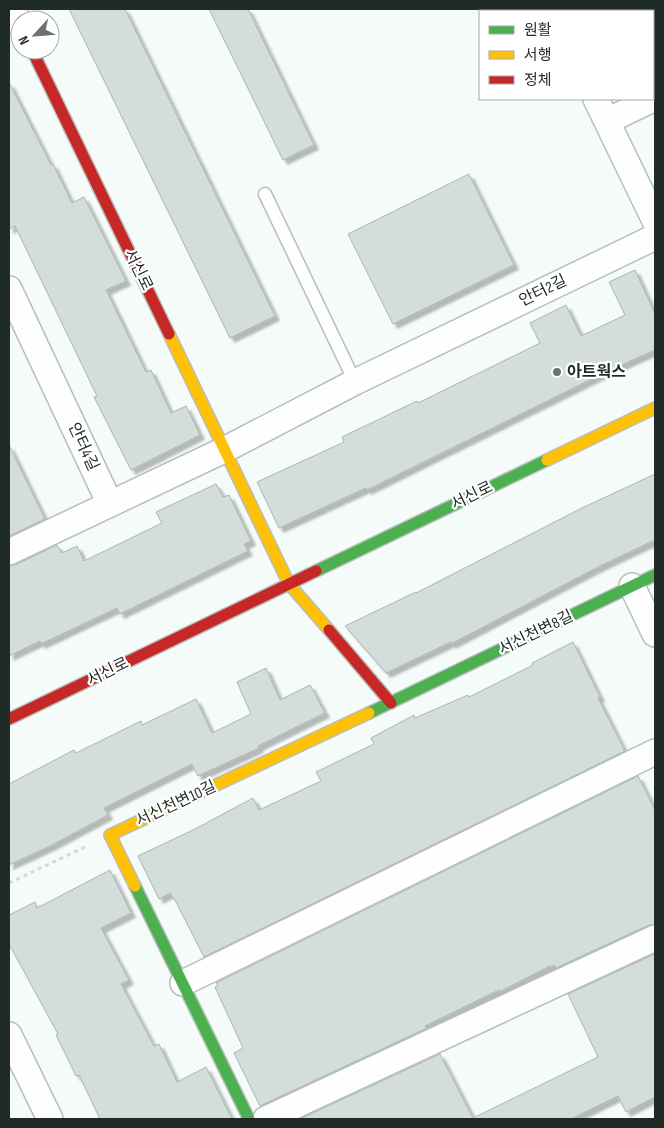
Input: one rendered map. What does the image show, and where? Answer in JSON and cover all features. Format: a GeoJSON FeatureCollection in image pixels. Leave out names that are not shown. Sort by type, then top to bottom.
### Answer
{"type":"FeatureCollection","features":[{"type":"Feature","properties":{"kind":"street","name":"서신로"},"geometry":{"type":"LineString","coordinates":[[37,60],[289,584]]}},
{"type":"Feature","properties":{"kind":"street"},"geometry":{"type":"LineString","coordinates":[[596,100],[655,221]]}},
{"type":"Feature","properties":{"kind":"street"},"geometry":{"type":"LineString","coordinates":[[607,121],[651,100]]}},
{"type":"Feature","properties":{"kind":"street","name":"안터2길"},"geometry":{"type":"LineString","coordinates":[[355,382],[655,237]]}},
{"type":"Feature","properties":{"kind":"street","name":"안터4길"},"geometry":{"type":"LineString","coordinates":[[9,289],[110,504]]}},
{"type":"Feature","properties":{"kind":"street"},"geometry":{"type":"LineString","coordinates":[[9,552],[224,450],[355,382]]}},
{"type":"Feature","properties":{"kind":"street","name":"서신로"},"geometry":{"type":"LineString","coordinates":[[9,720],[655,408]]}},
{"type":"Feature","properties":{"kind":"street","name":"서신천변8길"},"geometry":{"type":"LineString","coordinates":[[391,703],[655,575]]}},
{"type":"Feature","properties":{"kind":"street"},"geometry":{"type":"LineString","coordinates":[[289,584],[391,703]]}},
{"type":"Feature","properties":{"kind":"street"},"geometry":{"type":"LineString","coordinates":[[632,586],[655,634]]}},
{"type":"Feature","properties":{"kind":"street","name":"서신천변10길"},"geometry":{"type":"LineString","coordinates":[[110,835],[391,703]]}},
{"type":"Feature","properties":{"kind":"street"},"geometry":{"type":"LineString","coordinates":[[183,983],[655,752]]}},
{"type":"Feature","properties":{"kind":"street"},"geometry":{"type":"LineString","coordinates":[[110,835],[249,1119]]}},
{"type":"Feature","properties":{"kind":"street"},"geometry":{"type":"LineString","coordinates":[[266,1119],[655,938]]}},
{"type":"Feature","properties":{"kind":"street"},"geometry":{"type":"LineString","coordinates":[[9,1035],[50,1119]]}},
{"type":"Feature","properties":{"kind":"lane"},"geometry":{"type":"LineString","coordinates":[[266,194],[355,382]]}},
{"type":"Feature","properties":{"kind":"path"},"geometry":{"type":"LineString","coordinates":[[9,883],[110,835]]}},
{"type":"Feature","properties":{"kind":"green space"},"geometry":{"type":"Polygon","coordinates":[[[655,9],[655,79],[654,10],[568,10],[655,9]]]}},
{"type":"Feature","properties":{"kind":"building"},"geometry":{"type":"Polygon","coordinates":[[[69,9],[125,9],[275,316],[230,338],[69,9]]]}},
{"type":"Feature","properties":{"kind":"building"},"geometry":{"type":"Polygon","coordinates":[[[209,9],[248,9],[314,145],[283,160],[209,9]]]}},
{"type":"Feature","properties":{"kind":"building"},"geometry":{"type":"Polygon","coordinates":[[[9,82],[72,203],[84,197],[126,281],[106,290],[146,372],[151,370],[171,413],[186,406],[200,435],[131,470],[94,397],[97,396],[15,226],[9,229],[9,82]]]}},
{"type":"Feature","properties":{"kind":"building"},"geometry":{"type":"Polygon","coordinates":[[[469,174],[514,265],[393,324],[348,234],[469,174]]]}},
{"type":"Feature","properties":{"kind":"building"},"geometry":{"type":"Polygon","coordinates":[[[635,270],[655,314],[655,350],[608,371],[367,490],[366,488],[279,528],[257,482],[344,442],[342,437],[417,401],[418,403],[540,343],[530,323],[566,305],[581,336],[625,315],[609,282],[635,270]]]}},
{"type":"Feature","properties":{"kind":"building"},"geometry":{"type":"Polygon","coordinates":[[[9,445],[45,519],[9,536],[9,445]]]}},
{"type":"Feature","properties":{"kind":"building"},"geometry":{"type":"Polygon","coordinates":[[[655,474],[655,540],[598,567],[451,644],[451,642],[386,673],[345,626],[416,593],[582,508],[655,474]]]}},
{"type":"Feature","properties":{"kind":"building"},"geometry":{"type":"Polygon","coordinates":[[[216,484],[223,497],[229,495],[251,541],[244,544],[248,551],[120,614],[117,608],[41,644],[40,641],[9,656],[9,566],[57,545],[62,553],[77,546],[84,561],[162,523],[156,512],[216,484]]]}},
{"type":"Feature","properties":{"kind":"building"},"geometry":{"type":"Polygon","coordinates":[[[573,642],[600,697],[598,698],[625,751],[204,957],[174,898],[170,893],[159,899],[138,856],[195,829],[253,798],[259,810],[321,781],[316,772],[374,744],[371,738],[414,715],[415,718],[468,695],[469,697],[533,665],[532,663],[573,642]]]}},
{"type":"Feature","properties":{"kind":"building"},"geometry":{"type":"Polygon","coordinates":[[[266,668],[280,700],[310,685],[325,713],[258,746],[259,748],[198,776],[192,764],[104,808],[108,815],[50,846],[9,865],[9,784],[74,750],[76,753],[141,721],[142,725],[196,699],[212,733],[251,714],[237,682],[266,668]]]}},
{"type":"Feature","properties":{"kind":"building"},"geometry":{"type":"Polygon","coordinates":[[[638,776],[655,810],[655,924],[649,925],[556,968],[554,965],[550,966],[425,1026],[427,1028],[260,1106],[234,1053],[243,1048],[215,987],[218,986],[216,983],[638,776]]]}},
{"type":"Feature","properties":{"kind":"building"},"geometry":{"type":"Polygon","coordinates":[[[110,870],[131,913],[101,928],[129,980],[121,984],[154,1046],[159,1044],[177,1082],[206,1067],[232,1119],[100,1119],[79,1075],[76,1076],[56,1035],[58,1034],[9,944],[9,915],[35,902],[37,908],[110,870]]]}},
{"type":"Feature","properties":{"kind":"building"},"geometry":{"type":"Polygon","coordinates":[[[655,954],[655,1097],[626,1112],[618,1096],[571,1119],[300,1119],[440,1054],[473,1118],[598,1057],[568,994],[655,954]]]}},
{"type":"Feature","properties":{"kind":"traffic: fast"},"geometry":{"type":"LineString","coordinates":[[316,571],[547,460]]}},
{"type":"Feature","properties":{"kind":"traffic: fast"},"geometry":{"type":"LineString","coordinates":[[369,713],[655,575]]}},
{"type":"Feature","properties":{"kind":"traffic: fast"},"geometry":{"type":"LineString","coordinates":[[135,886],[249,1119]]}},
{"type":"Feature","properties":{"kind":"traffic: slow"},"geometry":{"type":"LineString","coordinates":[[169,334],[289,584],[329,630]]}},
{"type":"Feature","properties":{"kind":"traffic: slow"},"geometry":{"type":"LineString","coordinates":[[547,460],[655,408]]}},
{"type":"Feature","properties":{"kind":"traffic: slow"},"geometry":{"type":"LineString","coordinates":[[135,886],[110,835],[369,713]]}},
{"type":"Feature","properties":{"kind":"traffic: jam"},"geometry":{"type":"LineString","coordinates":[[37,60],[169,334]]}},
{"type":"Feature","properties":{"kind":"traffic: jam"},"geometry":{"type":"LineString","coordinates":[[9,719],[316,571]]}},
{"type":"Feature","properties":{"kind":"traffic: jam"},"geometry":{"type":"LineString","coordinates":[[329,630],[391,703]]}},
{"type":"Feature","properties":{"kind":"place","name":"아트웍스"},"geometry":{"type":"Point","coordinates":[557,372]}}]}
